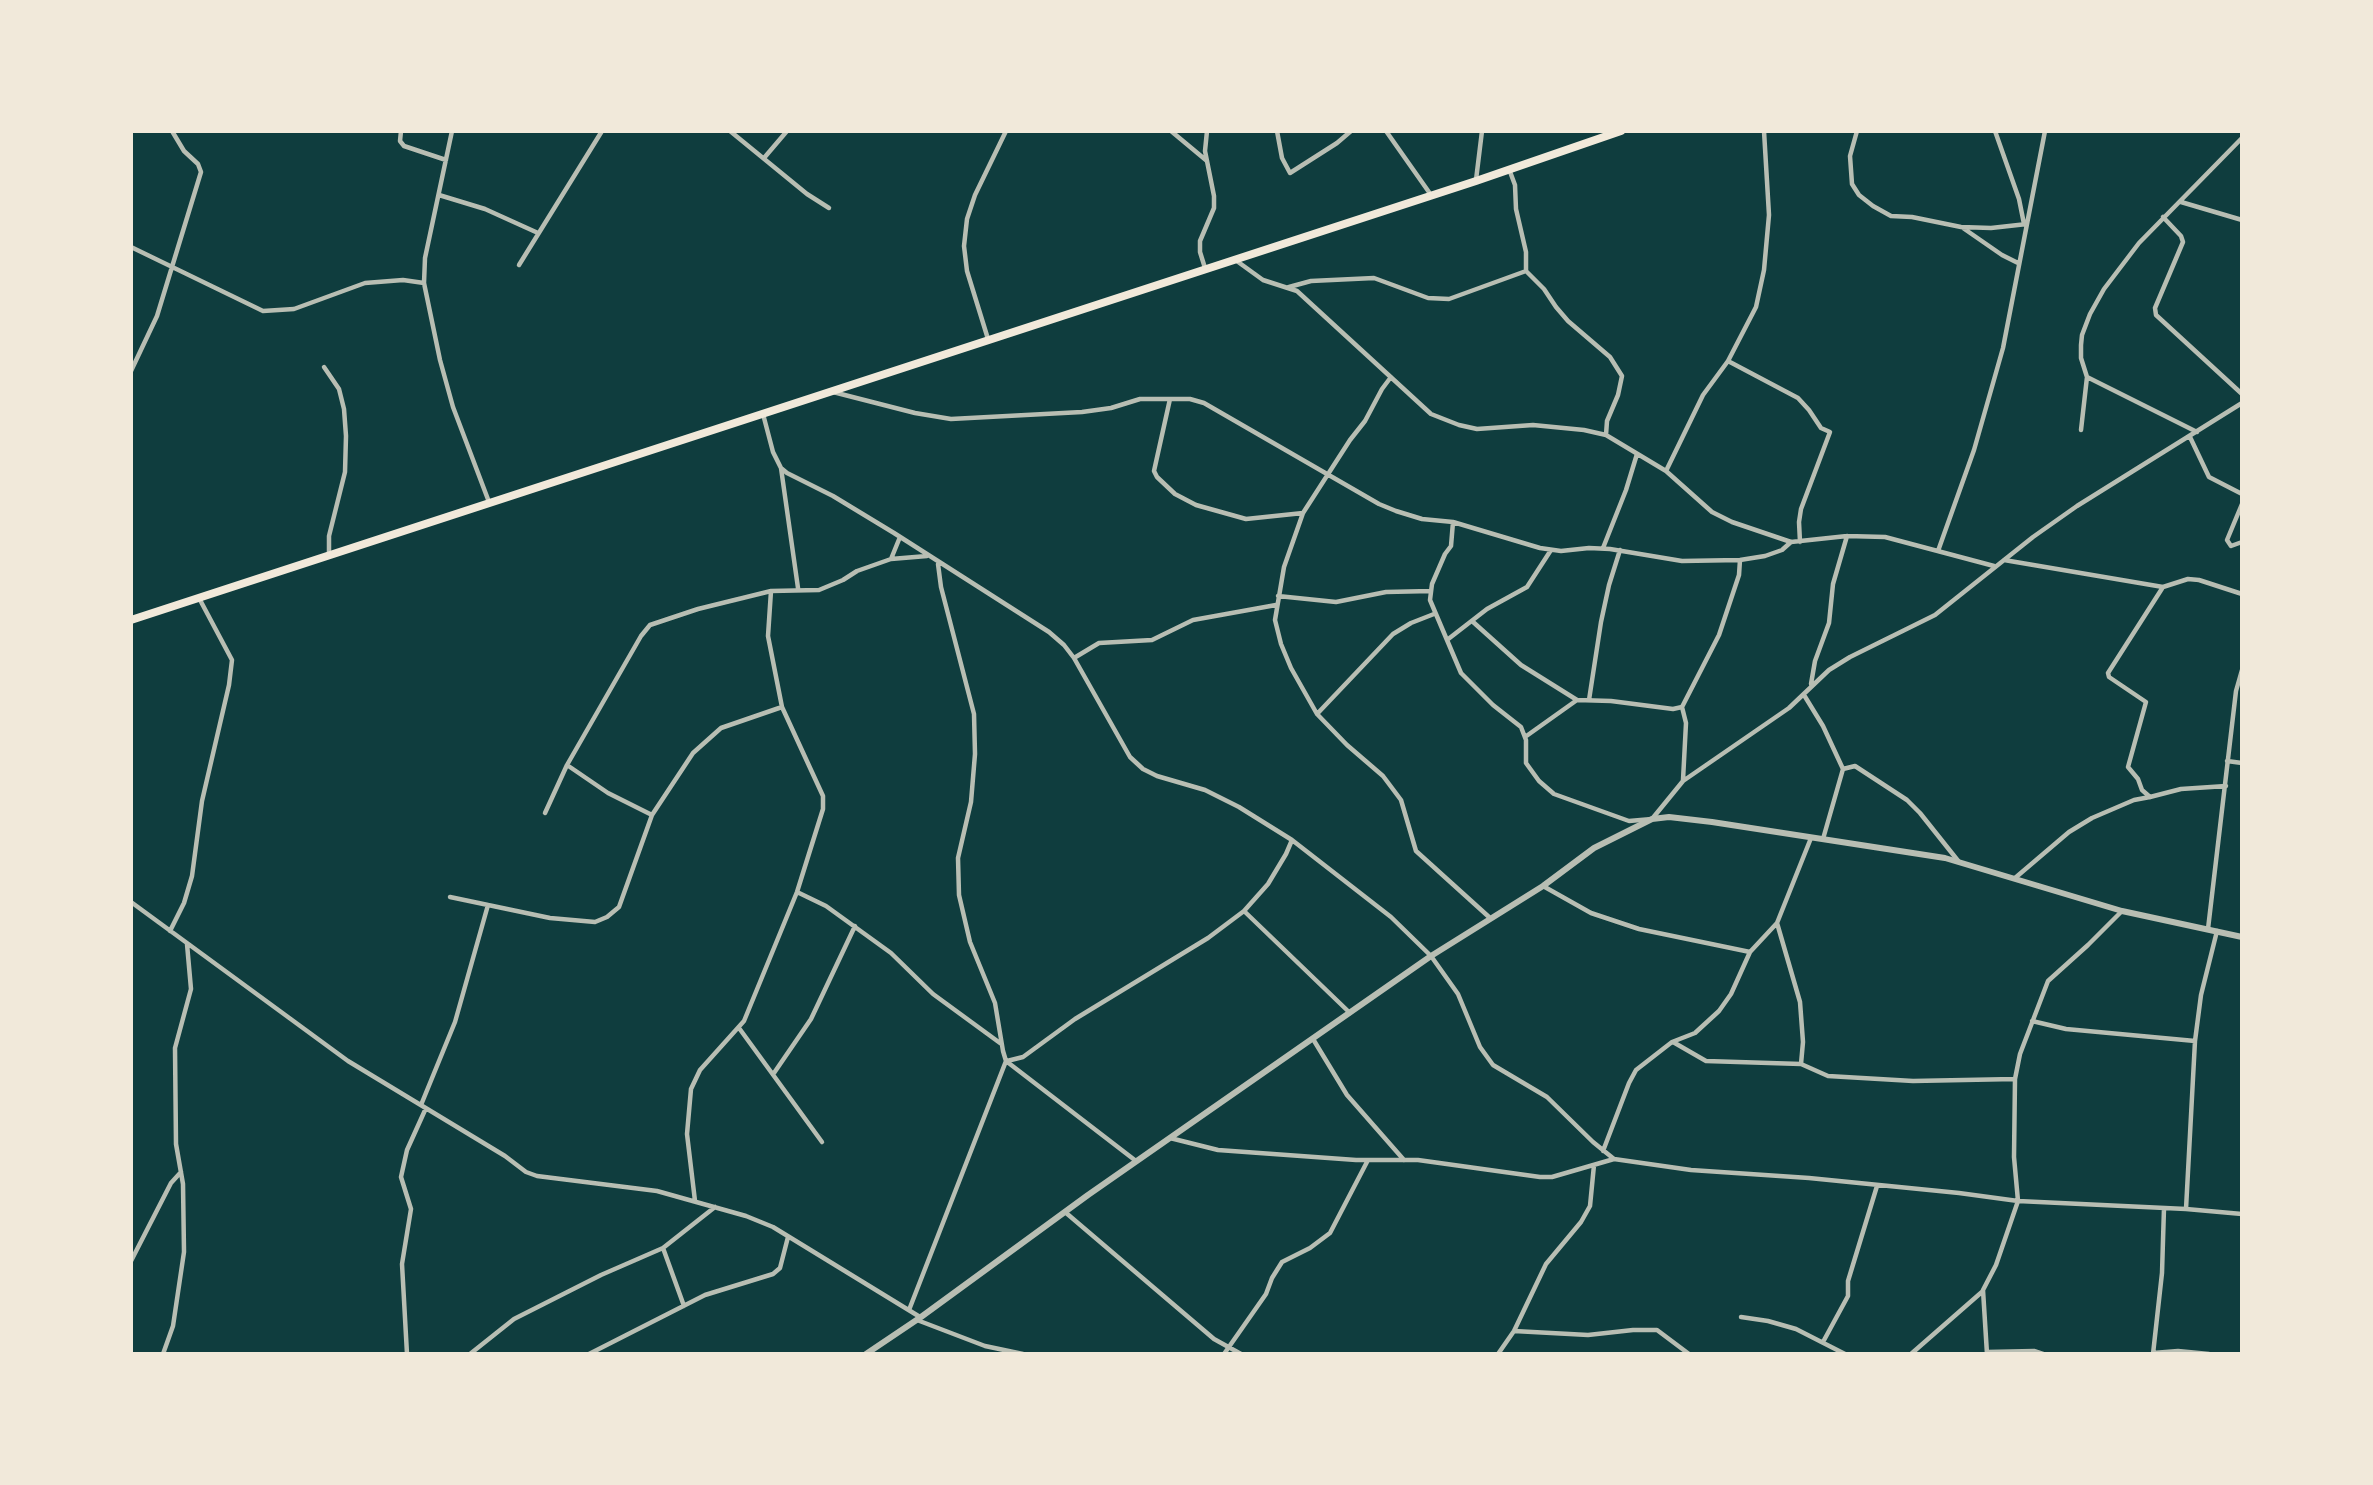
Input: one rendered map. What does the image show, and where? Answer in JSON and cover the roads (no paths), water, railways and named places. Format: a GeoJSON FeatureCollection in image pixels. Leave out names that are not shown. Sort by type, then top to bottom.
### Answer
{"type":"FeatureCollection","features":[{"type":"Feature","properties":{"kind":"highway"},"geometry":{"type":"LineString","coordinates":[[131,620],[1476,181],[1621,131]]}},
{"type":"Feature","properties":{"kind":"street"},"geometry":{"type":"LineString","coordinates":[[131,371],[157,316],[201,172],[198,164],[184,151],[172,131]]}},
{"type":"Feature","properties":{"kind":"street"},"geometry":{"type":"LineString","coordinates":[[401,131],[400,141],[404,146],[446,160]]}},
{"type":"Feature","properties":{"kind":"street"},"geometry":{"type":"LineString","coordinates":[[452,131],[425,258],[424,283],[453,407],[489,503]]}},
{"type":"Feature","properties":{"kind":"street"},"geometry":{"type":"LineString","coordinates":[[519,265],[602,131]]}},
{"type":"Feature","properties":{"kind":"street"},"geometry":{"type":"LineString","coordinates":[[730,131],[807,194],[829,208]]}},
{"type":"Feature","properties":{"kind":"street"},"geometry":{"type":"LineString","coordinates":[[764,158],[788,131]]}},
{"type":"Feature","properties":{"kind":"street"},"geometry":{"type":"LineString","coordinates":[[988,340],[967,271],[964,246],[967,219],[975,195],[1006,131]]}},
{"type":"Feature","properties":{"kind":"street"},"geometry":{"type":"LineString","coordinates":[[1171,131],[1208,162]]}},
{"type":"Feature","properties":{"kind":"street"},"geometry":{"type":"LineString","coordinates":[[1205,268],[1200,241],[1213,208],[1214,197],[1205,151],[1207,131]]}},
{"type":"Feature","properties":{"kind":"street"},"geometry":{"type":"LineString","coordinates":[[1277,131],[1282,158],[1290,173],[1337,144],[1351,131]]}},
{"type":"Feature","properties":{"kind":"street"},"geometry":{"type":"LineString","coordinates":[[1386,131],[1431,195]]}},
{"type":"Feature","properties":{"kind":"street"},"geometry":{"type":"LineString","coordinates":[[1476,181],[1482,131]]}},
{"type":"Feature","properties":{"kind":"street"},"geometry":{"type":"LineString","coordinates":[[1666,471],[1703,395],[1728,361],[1756,307],[1764,270],[1769,215],[1764,131]]}},
{"type":"Feature","properties":{"kind":"street"},"geometry":{"type":"LineString","coordinates":[[1857,131],[1850,156],[1850,175],[1859,195],[1891,216],[1912,217],[1961,227],[2026,224]]}},
{"type":"Feature","properties":{"kind":"street"},"geometry":{"type":"LineString","coordinates":[[1995,131],[2026,224]]}},
{"type":"Feature","properties":{"kind":"street"},"geometry":{"type":"LineString","coordinates":[[1938,551],[1974,450],[2003,348],[2045,131]]}},
{"type":"Feature","properties":{"kind":"street"},"geometry":{"type":"LineString","coordinates":[[2081,430],[2087,377],[2081,358],[2081,345],[2090,314],[2122,263],[2242,138]]}},
{"type":"Feature","properties":{"kind":"street"},"geometry":{"type":"LineString","coordinates":[[1509,169],[1515,185],[1516,209],[1526,252],[1526,271],[1544,289],[1568,321],[1610,357],[1622,376],[1618,395],[1607,421],[1606,435]]}},
{"type":"Feature","properties":{"kind":"street"},"geometry":{"type":"LineString","coordinates":[[439,195],[485,209],[538,233]]}},
{"type":"Feature","properties":{"kind":"street"},"geometry":{"type":"LineString","coordinates":[[2181,202],[2242,220]]}},
{"type":"Feature","properties":{"kind":"street"},"geometry":{"type":"LineString","coordinates":[[2164,217],[2182,236],[2183,242],[2155,308],[2156,315],[2242,394]]}},
{"type":"Feature","properties":{"kind":"street"},"geometry":{"type":"LineString","coordinates":[[1961,227],[2018,263]]}},
{"type":"Feature","properties":{"kind":"street"},"geometry":{"type":"LineString","coordinates":[[131,247],[263,311],[294,309],[365,284],[403,280],[424,283]]}},
{"type":"Feature","properties":{"kind":"street"},"geometry":{"type":"LineString","coordinates":[[1234,259],[1262,280],[1297,291],[1431,414],[1459,425],[1493,429],[1533,425],[1606,435],[1666,471],[1712,512],[1732,522],[1791,542],[1847,536],[1885,537],[1995,566]]}},
{"type":"Feature","properties":{"kind":"street"},"geometry":{"type":"LineString","coordinates":[[1289,288],[1311,281],[1374,278],[1428,298],[1449,299],[1526,271]]}},
{"type":"Feature","properties":{"kind":"street"},"geometry":{"type":"LineString","coordinates":[[1728,361],[1798,398],[1821,428],[1830,432],[1801,509],[1800,542]]}},
{"type":"Feature","properties":{"kind":"street"},"geometry":{"type":"LineString","coordinates":[[324,367],[339,389],[346,436],[345,472],[329,536],[329,555]]}},
{"type":"Feature","properties":{"kind":"street"},"geometry":{"type":"LineString","coordinates":[[1391,377],[1303,513],[1284,567],[1275,620],[1291,668],[1317,714],[1383,776],[1401,800],[1416,851],[1489,918]]}},
{"type":"Feature","properties":{"kind":"street"},"geometry":{"type":"LineString","coordinates":[[2087,377],[2197,432]]}},
{"type":"Feature","properties":{"kind":"street"},"geometry":{"type":"LineString","coordinates":[[831,391],[906,411],[951,419],[1082,412],[1111,408],[1140,399],[1189,399],[1204,403],[1379,504],[1422,519],[1453,522],[1551,550],[1603,548],[1682,561],[1740,560],[1765,556],[1782,550],[1791,542]]}},
{"type":"Feature","properties":{"kind":"street"},"geometry":{"type":"LineString","coordinates":[[1170,398],[1154,471],[1175,494],[1196,505],[1246,519],[1303,513]]}},
{"type":"Feature","properties":{"kind":"street"},"geometry":{"type":"LineString","coordinates":[[866,1354],[1136,1161],[1431,956],[1543,886],[1594,848],[1652,818],[1683,781],[1804,695],[1811,685],[1850,657],[1924,622],[2077,506],[2242,403]]}},
{"type":"Feature","properties":{"kind":"street"},"geometry":{"type":"LineString","coordinates":[[763,413],[781,468],[797,588]]}},
{"type":"Feature","properties":{"kind":"street"},"geometry":{"type":"LineString","coordinates":[[2190,437],[2209,477],[2242,494]]}},
{"type":"Feature","properties":{"kind":"street"},"geometry":{"type":"LineString","coordinates":[[1603,548],[1637,454]]}},
{"type":"Feature","properties":{"kind":"street"},"geometry":{"type":"LineString","coordinates":[[781,468],[900,537],[1049,632],[1074,658],[1130,757],[1143,769],[1157,776],[1205,790],[1240,807],[1292,840],[1391,917],[1431,956],[1458,995],[1485,1056],[1502,1072],[1547,1097],[1614,1159]]}},
{"type":"Feature","properties":{"kind":"street"},"geometry":{"type":"LineString","coordinates":[[2242,504],[2227,540],[2231,546],[2242,542]]}},
{"type":"Feature","properties":{"kind":"street"},"geometry":{"type":"LineString","coordinates":[[1453,522],[1451,546],[1445,554],[1431,591],[1430,600],[1434,614],[1461,673],[1493,705],[1521,727],[1528,751],[1526,763],[1539,781],[1554,794],[1629,821],[1669,817],[1960,862],[2122,911],[2242,937]]}},
{"type":"Feature","properties":{"kind":"street"},"geometry":{"type":"LineString","coordinates":[[1811,685],[1815,661],[1829,622],[1833,584],[1847,536]]}},
{"type":"Feature","properties":{"kind":"street"},"geometry":{"type":"LineString","coordinates":[[891,559],[900,537]]}},
{"type":"Feature","properties":{"kind":"street"},"geometry":{"type":"LineString","coordinates":[[1447,640],[1527,587],[1551,550]]}},
{"type":"Feature","properties":{"kind":"street"},"geometry":{"type":"LineString","coordinates":[[1589,699],[1609,585],[1620,550]]}},
{"type":"Feature","properties":{"kind":"street"},"geometry":{"type":"LineString","coordinates":[[545,813],[567,765],[641,636],[650,625],[771,590],[819,590],[857,571],[891,559],[928,555]]}},
{"type":"Feature","properties":{"kind":"street"},"geometry":{"type":"LineString","coordinates":[[1683,781],[1686,723],[1682,707],[1719,635],[1739,575],[1740,560]]}},
{"type":"Feature","properties":{"kind":"street"},"geometry":{"type":"LineString","coordinates":[[2003,560],[2163,587],[2188,579],[2199,580],[2242,594]]}},
{"type":"Feature","properties":{"kind":"street"},"geometry":{"type":"LineString","coordinates":[[909,1310],[1006,1061],[995,1003],[970,942],[959,895],[958,858],[971,802],[975,754],[974,714],[938,563]]}},
{"type":"Feature","properties":{"kind":"street"},"geometry":{"type":"LineString","coordinates":[[2150,797],[2142,790],[2138,779],[2128,767],[2146,702],[2108,673],[2163,587]]}},
{"type":"Feature","properties":{"kind":"street"},"geometry":{"type":"LineString","coordinates":[[695,1200],[687,1134],[691,1089],[700,1070],[744,1021],[797,892],[804,862],[820,823],[823,796],[782,707],[768,636],[771,590]]}},
{"type":"Feature","properties":{"kind":"street"},"geometry":{"type":"LineString","coordinates":[[1278,596],[1336,602],[1386,592],[1431,591]]}},
{"type":"Feature","properties":{"kind":"street"},"geometry":{"type":"LineString","coordinates":[[170,931],[184,903],[192,876],[202,801],[229,685],[232,660],[198,598]]}},
{"type":"Feature","properties":{"kind":"street"},"geometry":{"type":"LineString","coordinates":[[1074,658],[1099,643],[1152,640],[1193,620],[1276,605]]}},
{"type":"Feature","properties":{"kind":"street"},"geometry":{"type":"LineString","coordinates":[[1317,714],[1393,634],[1434,614]]}},
{"type":"Feature","properties":{"kind":"street"},"geometry":{"type":"LineString","coordinates":[[1472,621],[1521,665],[1577,700]]}},
{"type":"Feature","properties":{"kind":"street"},"geometry":{"type":"LineString","coordinates":[[2208,929],[2236,691],[2242,670]]}},
{"type":"Feature","properties":{"kind":"street"},"geometry":{"type":"LineString","coordinates":[[1804,695],[1823,726],[1843,769],[1823,841]]}},
{"type":"Feature","properties":{"kind":"street"},"geometry":{"type":"LineString","coordinates":[[1525,737],[1577,700],[1589,699],[1673,709],[1682,707]]}},
{"type":"Feature","properties":{"kind":"street"},"geometry":{"type":"LineString","coordinates":[[450,897],[550,918],[596,922],[607,917],[619,907],[652,815],[693,753],[721,728],[782,707]]}},
{"type":"Feature","properties":{"kind":"street"},"geometry":{"type":"LineString","coordinates":[[2227,761],[2242,764]]}},
{"type":"Feature","properties":{"kind":"street"},"geometry":{"type":"LineString","coordinates":[[567,765],[608,793],[652,815]]}},
{"type":"Feature","properties":{"kind":"street"},"geometry":{"type":"LineString","coordinates":[[1843,769],[1855,766],[1907,800],[1960,862]]}},
{"type":"Feature","properties":{"kind":"street"},"geometry":{"type":"LineString","coordinates":[[2015,878],[2069,832],[2092,818],[2134,800],[2181,789],[2226,786]]}},
{"type":"Feature","properties":{"kind":"street"},"geometry":{"type":"LineString","coordinates":[[1603,1151],[1636,1070],[1672,1042],[1695,1033],[1719,1011],[1731,994],[1750,952],[1777,923],[1811,838]]}},
{"type":"Feature","properties":{"kind":"street"},"geometry":{"type":"LineString","coordinates":[[1006,1061],[1023,1058],[1075,1019],[1208,938],[1244,911],[1268,884],[1292,840]]}},
{"type":"Feature","properties":{"kind":"street"},"geometry":{"type":"LineString","coordinates":[[1543,886],[1591,913],[1639,929],[1750,952]]}},
{"type":"Feature","properties":{"kind":"street"},"geometry":{"type":"LineString","coordinates":[[797,892],[826,906],[855,926],[891,953],[933,994],[1002,1044]]}},
{"type":"Feature","properties":{"kind":"street"},"geometry":{"type":"LineString","coordinates":[[131,902],[348,1061],[505,1156],[526,1172],[537,1176],[657,1191],[746,1216],[788,1237],[919,1318],[985,1346],[1023,1354]]}},
{"type":"Feature","properties":{"kind":"street"},"geometry":{"type":"LineString","coordinates":[[407,1354],[402,1264],[411,1209],[401,1177],[407,1150],[455,1022],[488,905]]}},
{"type":"Feature","properties":{"kind":"street"},"geometry":{"type":"LineString","coordinates":[[1244,911],[1350,1014]]}},
{"type":"Feature","properties":{"kind":"street"},"geometry":{"type":"LineString","coordinates":[[1911,1354],[1983,1290],[1996,1265],[2018,1201],[2014,1157],[2015,1079],[2020,1054],[2048,981],[2122,911]]}},
{"type":"Feature","properties":{"kind":"street"},"geometry":{"type":"LineString","coordinates":[[1777,923],[1800,1002],[1803,1042],[1801,1064]]}},
{"type":"Feature","properties":{"kind":"street"},"geometry":{"type":"LineString","coordinates":[[774,1073],[811,1019],[855,926]]}},
{"type":"Feature","properties":{"kind":"street"},"geometry":{"type":"LineString","coordinates":[[2186,1209],[2195,1041],[2202,995],[2217,931]]}},
{"type":"Feature","properties":{"kind":"street"},"geometry":{"type":"LineString","coordinates":[[163,1354],[173,1326],[184,1252],[184,1205],[176,1144],[176,1048],[191,989],[187,943]]}},
{"type":"Feature","properties":{"kind":"street"},"geometry":{"type":"LineString","coordinates":[[2032,1021],[2066,1029],[2195,1041]]}},
{"type":"Feature","properties":{"kind":"street"},"geometry":{"type":"LineString","coordinates":[[739,1028],[822,1142]]}},
{"type":"Feature","properties":{"kind":"street"},"geometry":{"type":"LineString","coordinates":[[1312,1039],[1347,1095],[1404,1160]]}},
{"type":"Feature","properties":{"kind":"street"},"geometry":{"type":"LineString","coordinates":[[1672,1042],[1706,1060],[1801,1064],[1828,1076],[1913,1081],[2015,1079]]}},
{"type":"Feature","properties":{"kind":"street"},"geometry":{"type":"LineString","coordinates":[[1006,1061],[1136,1161]]}},
{"type":"Feature","properties":{"kind":"street"},"geometry":{"type":"LineString","coordinates":[[1169,1138],[1218,1150],[1435,1162],[1540,1178],[1614,1159],[1691,1170],[1959,1193],[2018,1201],[2242,1214]]}},
{"type":"Feature","properties":{"kind":"street"},"geometry":{"type":"LineString","coordinates":[[1224,1354],[1227,1346],[1262,1301],[1282,1262],[1310,1248],[1330,1233],[1368,1160]]}},
{"type":"Feature","properties":{"kind":"street"},"geometry":{"type":"LineString","coordinates":[[1498,1354],[1514,1331],[1546,1264],[1581,1222],[1590,1206],[1594,1165]]}},
{"type":"Feature","properties":{"kind":"street"},"geometry":{"type":"LineString","coordinates":[[131,1261],[170,1183],[181,1172]]}},
{"type":"Feature","properties":{"kind":"street"},"geometry":{"type":"LineString","coordinates":[[1823,1342],[1849,1296],[1848,1281],[1877,1186]]}},
{"type":"Feature","properties":{"kind":"street"},"geometry":{"type":"LineString","coordinates":[[470,1354],[514,1319],[601,1275],[663,1248],[716,1207]]}},
{"type":"Feature","properties":{"kind":"street"},"geometry":{"type":"LineString","coordinates":[[2164,1208],[2162,1273],[2153,1353],[2178,1351],[2210,1354]]}},
{"type":"Feature","properties":{"kind":"street"},"geometry":{"type":"LineString","coordinates":[[1065,1212],[1214,1339],[1241,1354]]}},
{"type":"Feature","properties":{"kind":"street"},"geometry":{"type":"LineString","coordinates":[[589,1354],[705,1295],[773,1274],[780,1268],[788,1237]]}},
{"type":"Feature","properties":{"kind":"street"},"geometry":{"type":"LineString","coordinates":[[663,1248],[684,1306]]}},
{"type":"Feature","properties":{"kind":"street"},"geometry":{"type":"LineString","coordinates":[[1983,1290],[1987,1353],[2028,1351],[2043,1354]]}},
{"type":"Feature","properties":{"kind":"street"},"geometry":{"type":"LineString","coordinates":[[1741,1317],[1796,1329],[1845,1354]]}},
{"type":"Feature","properties":{"kind":"street"},"geometry":{"type":"LineString","coordinates":[[1514,1331],[1588,1335],[1657,1330],[1689,1354]]}}]}
